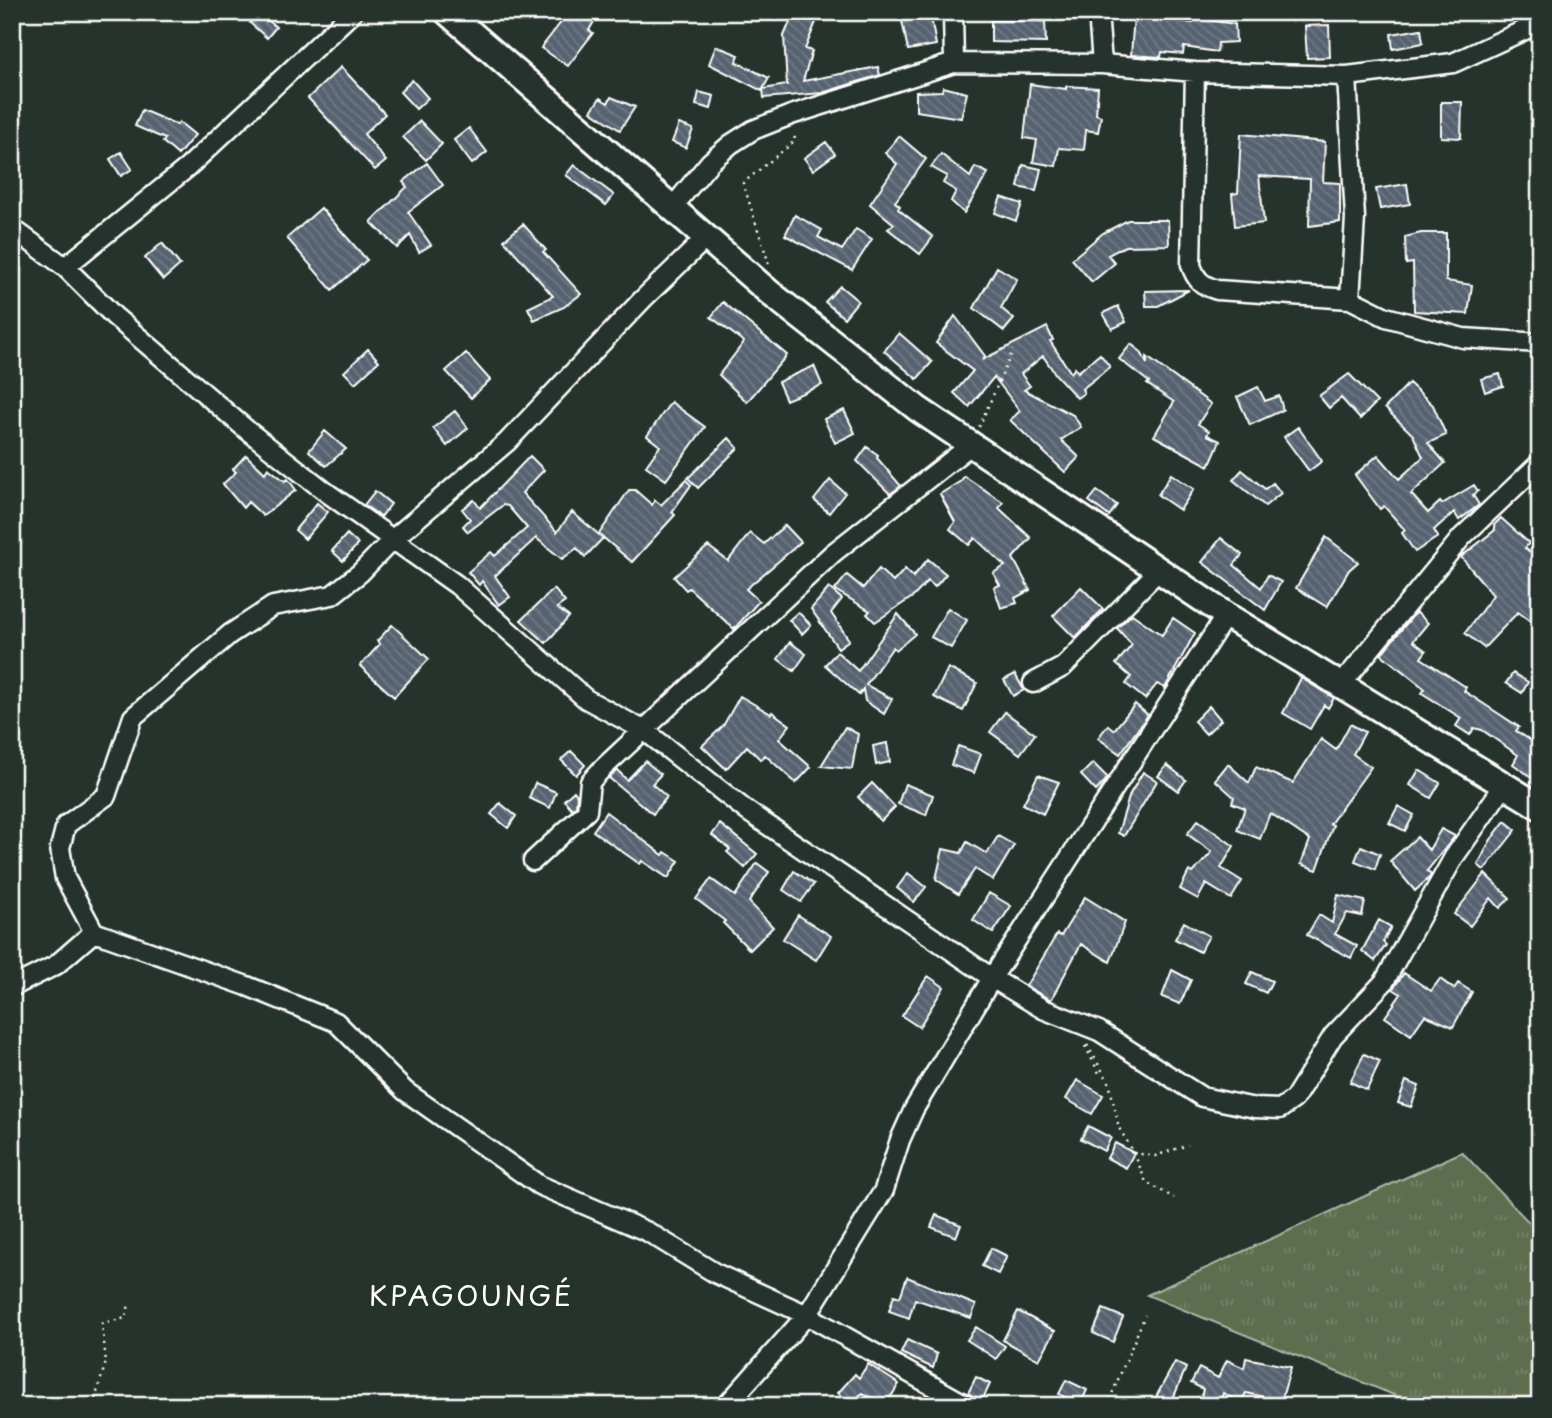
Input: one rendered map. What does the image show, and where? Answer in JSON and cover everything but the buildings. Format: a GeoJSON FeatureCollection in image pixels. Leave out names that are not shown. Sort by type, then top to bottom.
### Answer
{"type":"FeatureCollection","features":[{"type":"Feature","properties":{"kind":"street"},"geometry":{"type":"LineString","coordinates":[[65,267],[187,169],[353,12]]}},
{"type":"Feature","properties":{"kind":"street"},"geometry":{"type":"LineString","coordinates":[[447,12],[770,293],[897,393],[1226,615],[1540,807]]}},
{"type":"Feature","properties":{"kind":"street"},"geometry":{"type":"LineString","coordinates":[[953,12],[954,63]]}},
{"type":"Feature","properties":{"kind":"street"},"geometry":{"type":"LineString","coordinates":[[1098,12],[1102,64]]}},
{"type":"Feature","properties":{"kind":"street"},"geometry":{"type":"LineString","coordinates":[[672,208],[710,162],[730,144],[753,130],[791,115],[954,63],[1102,64],[1195,72],[1347,76],[1453,62],[1540,23]]}},
{"type":"Feature","properties":{"kind":"street"},"geometry":{"type":"LineString","coordinates":[[1195,72],[1191,265],[1196,279],[1203,286],[1217,290],[1350,299],[1386,317],[1463,338],[1540,343]]}},
{"type":"Feature","properties":{"kind":"street"},"geometry":{"type":"LineString","coordinates":[[1347,76],[1355,218],[1350,299]]}},
{"type":"Feature","properties":{"kind":"street"},"geometry":{"type":"LineString","coordinates":[[12,228],[65,267],[114,316],[247,430],[457,585],[586,699],[645,731],[747,811],[992,978],[1043,1009],[1099,1031],[1202,1097],[1255,1108],[1280,1109],[1294,1099],[1333,1036],[1384,982],[1411,929],[1454,857],[1505,785]]}},
{"type":"Feature","properties":{"kind":"street"},"geometry":{"type":"LineString","coordinates":[[706,237],[643,299],[508,442],[393,539],[332,595],[272,606],[230,634],[133,717],[106,796],[66,825],[60,848],[65,878],[94,932],[247,986],[336,1021],[405,1091],[539,1185],[648,1232],[715,1273],[807,1315],[968,1406]]}},
{"type":"Feature","properties":{"kind":"street"},"geometry":{"type":"LineString","coordinates":[[533,861],[587,811],[590,782],[833,553],[971,445]]}},
{"type":"Feature","properties":{"kind":"street"},"geometry":{"type":"LineString","coordinates":[[1341,685],[1462,537],[1540,463]]}},
{"type":"Feature","properties":{"kind":"street"},"geometry":{"type":"LineString","coordinates":[[1033,683],[1063,667],[1158,571]]}},
{"type":"Feature","properties":{"kind":"street"},"geometry":{"type":"LineString","coordinates":[[726,1406],[807,1315],[884,1190],[900,1139],[914,1109],[992,978],[1226,615]]}},
{"type":"Feature","properties":{"kind":"street"},"geometry":{"type":"LineString","coordinates":[[12,987],[56,965],[94,932]]}},
{"type":"Feature","properties":{"kind":"path"},"geometry":{"type":"LineString","coordinates":[[771,267],[743,183],[795,141],[791,115]]}},
{"type":"Feature","properties":{"kind":"path"},"geometry":{"type":"LineString","coordinates":[[971,445],[1013,350]]}},
{"type":"Feature","properties":{"kind":"path"},"geometry":{"type":"LineString","coordinates":[[1073,1021],[1099,1073]]}},
{"type":"Feature","properties":{"kind":"path"},"geometry":{"type":"LineString","coordinates":[[1073,1021],[1109,1082],[1119,1128],[1134,1153],[1146,1182],[1174,1198]]}},
{"type":"Feature","properties":{"kind":"path"},"geometry":{"type":"LineString","coordinates":[[1134,1153],[1155,1156],[1188,1145]]}},
{"type":"Feature","properties":{"kind":"path"},"geometry":{"type":"LineString","coordinates":[[1535,1196],[1540,1200]]}},
{"type":"Feature","properties":{"kind":"path"},"geometry":{"type":"LineString","coordinates":[[93,1406],[106,1362],[102,1323],[126,1318],[129,1304]]}},
{"type":"Feature","properties":{"kind":"path"},"geometry":{"type":"LineString","coordinates":[[1107,1406],[1145,1315]]}},
{"type":"Feature","properties":{"kind":"green space"},"geometry":{"type":"Polygon","coordinates":[[[1462,1152],[1540,1234],[1540,1406],[1421,1406],[1147,1295],[1462,1152]]]}},
{"type":"Feature","properties":{"kind":"district","name":"KPAGOUNGÉ"},"geometry":{"type":"Point","coordinates":[471,1294]}}]}
